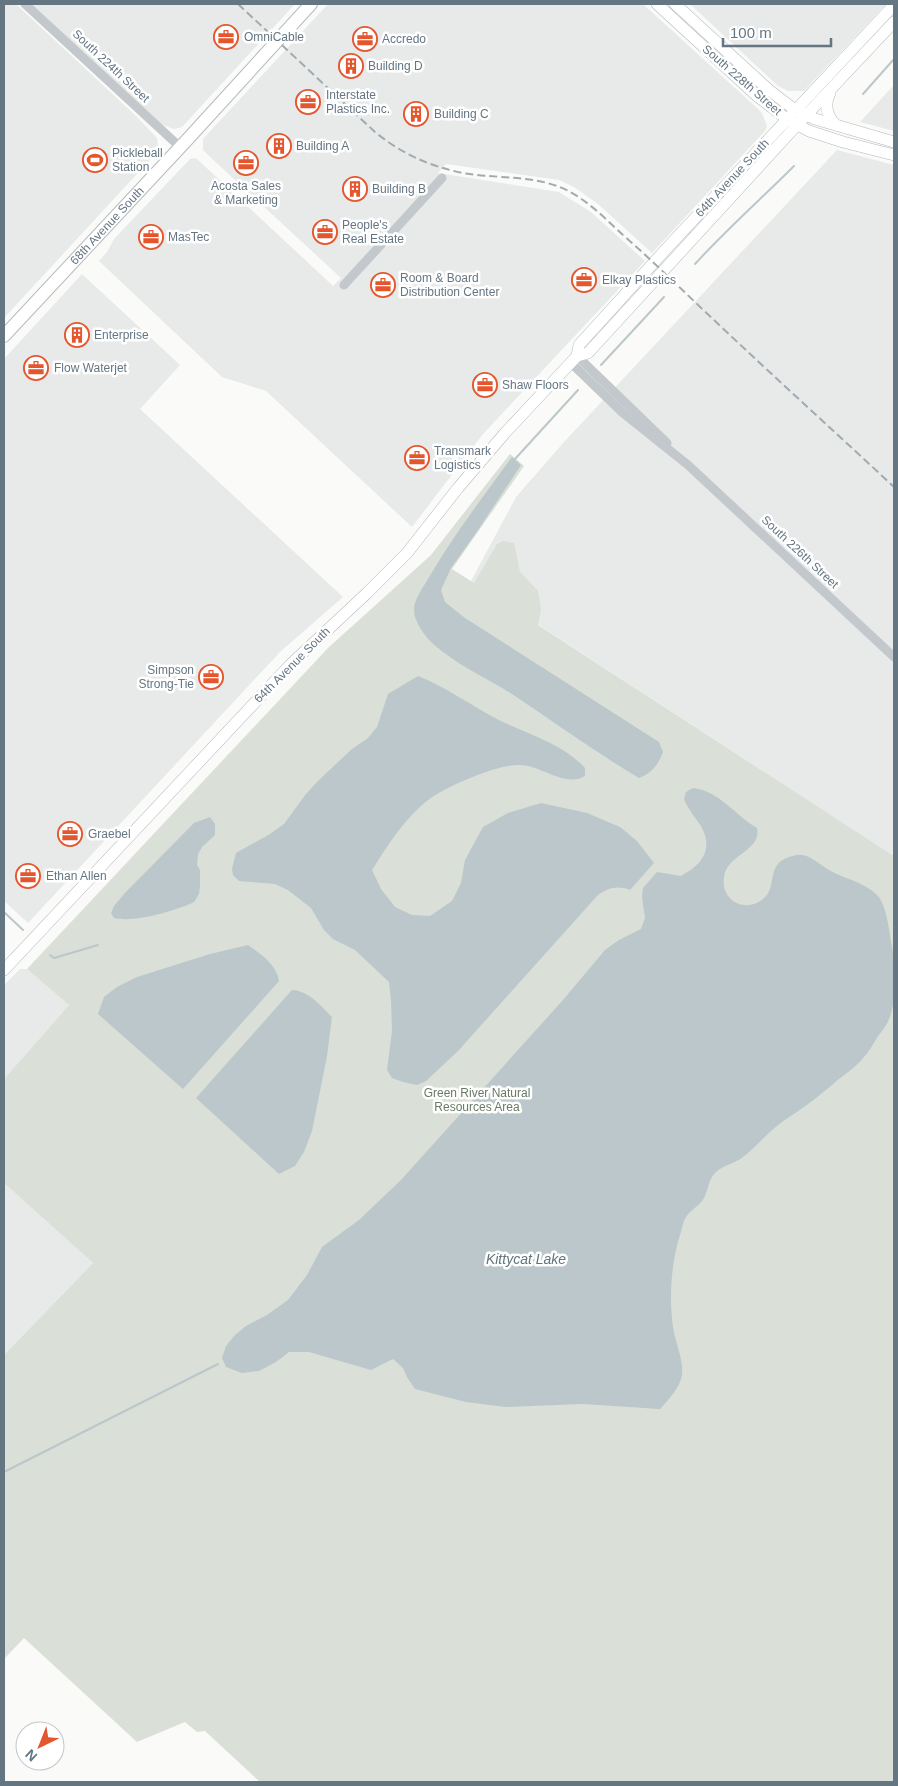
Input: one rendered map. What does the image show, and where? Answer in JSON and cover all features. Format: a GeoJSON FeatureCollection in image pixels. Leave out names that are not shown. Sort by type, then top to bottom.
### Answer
{"type":"FeatureCollection","features":[{"type":"Feature","properties":{"kind":"main road","name":"68th Avenue South"},"geometry":{"type":"LineString","coordinates":[[4,336],[311,4]]}},
{"type":"Feature","properties":{"kind":"street","name":"South 224th Street"},"geometry":{"type":"LineString","coordinates":[[25,4],[180,147]]}},
{"type":"Feature","properties":{"kind":"street","name":"South 228th Street"},"geometry":{"type":"LineString","coordinates":[[657,4],[762,100],[793,118],[843,142],[894,156]]}},
{"type":"Feature","properties":{"kind":"street","name":"South 228th Street"},"geometry":{"type":"LineString","coordinates":[[675,4],[769,90],[793,118]]}},
{"type":"Feature","properties":{"kind":"street","name":"64th Avenue South"},"geometry":{"type":"LineString","coordinates":[[4,970],[286,669],[407,553],[458,488],[505,433],[574,359],[588,353],[894,5]]}},
{"type":"Feature","properties":{"kind":"street"},"geometry":{"type":"LineString","coordinates":[[806,115],[894,22]]}},
{"type":"Feature","properties":{"kind":"street"},"geometry":{"type":"LineString","coordinates":[[830,91],[827,111],[836,125]]}},
{"type":"Feature","properties":{"kind":"street","name":"South 228th Street"},"geometry":{"type":"LineString","coordinates":[[793,118],[806,115],[894,142]]}},
{"type":"Feature","properties":{"kind":"street"},"geometry":{"type":"LineString","coordinates":[[344,285],[442,178]]}},
{"type":"Feature","properties":{"kind":"street","name":"South 226th Street"},"geometry":{"type":"LineString","coordinates":[[574,359],[652,426],[688,465],[894,657]]}},
{"type":"Feature","properties":{"kind":"shaded area"},"geometry":{"type":"Polygon","coordinates":[[[4,4],[16,4],[137,117],[157,138],[159,150],[4,318],[4,4]]]}},
{"type":"Feature","properties":{"kind":"shaded area"},"geometry":{"type":"Polygon","coordinates":[[[30,4],[295,4],[182,127],[174,129],[157,123],[30,4]]]}},
{"type":"Feature","properties":{"kind":"shaded area"},"geometry":{"type":"Polygon","coordinates":[[[328,4],[643,4],[758,109],[762,113],[767,126],[765,131],[652,253],[598,204],[574,187],[559,180],[446,164],[438,173],[559,192],[591,212],[645,261],[483,434],[412,527],[266,391],[222,377],[99,261],[107,252],[114,239],[193,158],[197,159],[333,286],[341,278],[203,150],[203,139],[328,4]]]}},
{"type":"Feature","properties":{"kind":"shaded area"},"geometry":{"type":"Polygon","coordinates":[[[690,4],[886,4],[804,91],[788,91],[778,86],[690,4]]]}},
{"type":"Feature","properties":{"kind":"shaded area"},"geometry":{"type":"Polygon","coordinates":[[[894,85],[894,131],[860,122],[894,85]]]}},
{"type":"Feature","properties":{"kind":"shaded area"},"geometry":{"type":"Polygon","coordinates":[[[837,150],[894,165],[894,856],[471,581],[516,497],[564,442],[837,150]]]}},
{"type":"Feature","properties":{"kind":"shaded area"},"geometry":{"type":"Polygon","coordinates":[[[82,274],[180,365],[140,409],[343,597],[280,652],[28,923],[4,901],[4,359],[82,274]]]}},
{"type":"Feature","properties":{"kind":"shaded area"},"geometry":{"type":"Polygon","coordinates":[[[20,969],[27,969],[69,1005],[4,1079],[4,985],[20,969]]]}},
{"type":"Feature","properties":{"kind":"shaded area"},"geometry":{"type":"Polygon","coordinates":[[[4,1183],[93,1263],[4,1355],[4,1183]]]}},
{"type":"Feature","properties":{"kind":"green space","name":"Green River Natural Resources Area"},"geometry":{"type":"Polygon","coordinates":[[[510,454],[524,466],[452,569],[474,583],[497,544],[503,541],[514,543],[520,572],[538,591],[541,609],[538,625],[894,856],[894,1782],[260,1782],[205,1731],[197,1732],[185,1722],[137,1742],[24,1638],[4,1659],[4,1355],[93,1263],[4,1183],[4,1079],[69,1005],[27,969],[328,648],[431,555],[510,454]]]}},
{"type":"Feature","properties":{"kind":"water"},"geometry":{"type":"Polygon","coordinates":[[[512,457],[521,465],[451,568],[441,590],[445,602],[465,618],[659,742],[663,752],[654,768],[644,776],[639,778],[512,694],[441,651],[429,640],[416,619],[414,606],[421,590],[458,532],[512,457]]]}},
{"type":"Feature","properties":{"kind":"water"},"geometry":{"type":"Polygon","coordinates":[[[418,676],[447,690],[493,717],[565,751],[585,768],[585,776],[577,779],[561,778],[536,768],[519,765],[508,766],[475,776],[433,797],[407,820],[372,870],[381,889],[395,907],[412,915],[430,916],[452,901],[461,883],[465,860],[483,827],[508,813],[541,803],[587,813],[620,827],[637,841],[654,863],[630,890],[612,888],[597,896],[458,1051],[426,1081],[417,1085],[392,1078],[387,1070],[392,1031],[389,982],[355,950],[333,939],[324,930],[311,908],[288,890],[275,884],[239,881],[233,875],[232,869],[236,853],[284,824],[306,794],[320,779],[352,749],[368,738],[377,727],[388,694],[418,676]]]}},
{"type":"Feature","properties":{"kind":"water","name":"Kittycat Lake"},"geometry":{"type":"Polygon","coordinates":[[[693,788],[711,793],[719,798],[757,828],[757,836],[750,848],[726,869],[724,885],[726,893],[736,903],[750,905],[765,897],[770,889],[777,865],[781,861],[800,855],[809,857],[829,870],[866,887],[877,895],[883,905],[889,926],[894,962],[895,988],[888,1022],[861,1061],[777,1126],[742,1158],[715,1173],[702,1201],[685,1219],[674,1260],[671,1293],[673,1327],[682,1363],[682,1375],[679,1385],[670,1398],[660,1409],[582,1404],[506,1407],[466,1402],[415,1389],[403,1368],[393,1359],[371,1370],[309,1352],[289,1352],[259,1371],[242,1373],[226,1367],[222,1358],[226,1346],[235,1335],[288,1300],[307,1275],[322,1247],[359,1220],[401,1180],[563,1000],[605,950],[619,940],[641,929],[645,918],[642,897],[643,888],[657,872],[681,876],[695,867],[700,861],[706,849],[705,834],[684,799],[686,792],[693,788]]]}},
{"type":"Feature","properties":{"kind":"water"},"geometry":{"type":"Polygon","coordinates":[[[210,817],[215,824],[215,835],[202,847],[198,854],[197,865],[200,870],[200,886],[199,894],[194,902],[143,918],[114,918],[111,913],[124,894],[194,823],[210,817]]]}},
{"type":"Feature","properties":{"kind":"water"},"geometry":{"type":"Polygon","coordinates":[[[248,945],[272,965],[279,981],[183,1089],[98,1014],[104,997],[117,987],[137,977],[210,954],[248,945]]]}},
{"type":"Feature","properties":{"kind":"water"},"geometry":{"type":"Polygon","coordinates":[[[292,990],[309,996],[332,1017],[327,1056],[312,1131],[304,1152],[295,1166],[279,1174],[196,1098],[292,990]]]}},
{"type":"Feature","properties":{"kind":"waterway"},"geometry":{"type":"LineString","coordinates":[[863,94],[894,59]]}},
{"type":"Feature","properties":{"kind":"waterway"},"geometry":{"type":"LineString","coordinates":[[695,264],[794,166]]}},
{"type":"Feature","properties":{"kind":"waterway"},"geometry":{"type":"LineString","coordinates":[[601,365],[664,297]]}},
{"type":"Feature","properties":{"kind":"waterway"},"geometry":{"type":"LineString","coordinates":[[515,459],[578,390]]}},
{"type":"Feature","properties":{"kind":"waterway"},"geometry":{"type":"LineString","coordinates":[[4,912],[23,930]]}},
{"type":"Feature","properties":{"kind":"waterway"},"geometry":{"type":"LineString","coordinates":[[50,955],[54,958],[98,945]]}},
{"type":"Feature","properties":{"kind":"waterway"},"geometry":{"type":"LineString","coordinates":[[4,1472],[218,1364]]}},
{"type":"Feature","properties":{"kind":"railway"},"geometry":{"type":"LineString","coordinates":[[238,4],[375,132],[395,147],[427,163],[463,173],[523,179],[553,185],[567,190],[586,202],[894,487]]}},
{"type":"Feature","properties":{"kind":"place","name":"OmniCable"},"geometry":{"type":"Point","coordinates":[226,37]}},
{"type":"Feature","properties":{"kind":"place","name":"Accredo"},"geometry":{"type":"Point","coordinates":[365,39]}},
{"type":"Feature","properties":{"kind":"place","name":"Building D"},"geometry":{"type":"Point","coordinates":[351,66]}},
{"type":"Feature","properties":{"kind":"place","name":"Interstate Plastics Inc."},"geometry":{"type":"Point","coordinates":[308,102]}},
{"type":"Feature","properties":{"kind":"place","name":"Building C"},"geometry":{"type":"Point","coordinates":[416,114]}},
{"type":"Feature","properties":{"kind":"place","name":"Building A"},"geometry":{"type":"Point","coordinates":[279,146]}},
{"type":"Feature","properties":{"kind":"place","name":"Pickleball Station"},"geometry":{"type":"Point","coordinates":[95,160]}},
{"type":"Feature","properties":{"kind":"place","name":"Acosta Sales & Marketing"},"geometry":{"type":"Point","coordinates":[246,163]}},
{"type":"Feature","properties":{"kind":"place","name":"Building B"},"geometry":{"type":"Point","coordinates":[355,189]}},
{"type":"Feature","properties":{"kind":"place","name":"People's Real Estate"},"geometry":{"type":"Point","coordinates":[325,232]}},
{"type":"Feature","properties":{"kind":"place","name":"MasTec"},"geometry":{"type":"Point","coordinates":[151,237]}},
{"type":"Feature","properties":{"kind":"place","name":"Elkay Plastics"},"geometry":{"type":"Point","coordinates":[584,280]}},
{"type":"Feature","properties":{"kind":"place","name":"Room & Board Distribution Center"},"geometry":{"type":"Point","coordinates":[383,285]}},
{"type":"Feature","properties":{"kind":"place","name":"Enterprise"},"geometry":{"type":"Point","coordinates":[77,335]}},
{"type":"Feature","properties":{"kind":"place","name":"Flow Waterjet"},"geometry":{"type":"Point","coordinates":[36,368]}},
{"type":"Feature","properties":{"kind":"place","name":"Shaw Floors"},"geometry":{"type":"Point","coordinates":[485,385]}},
{"type":"Feature","properties":{"kind":"place","name":"Transmark Logistics"},"geometry":{"type":"Point","coordinates":[417,458]}},
{"type":"Feature","properties":{"kind":"place","name":"Simpson Strong-Tie"},"geometry":{"type":"Point","coordinates":[211,677]}},
{"type":"Feature","properties":{"kind":"place","name":"Graebel"},"geometry":{"type":"Point","coordinates":[70,834]}},
{"type":"Feature","properties":{"kind":"place","name":"Ethan Allen"},"geometry":{"type":"Point","coordinates":[28,876]}}]}
